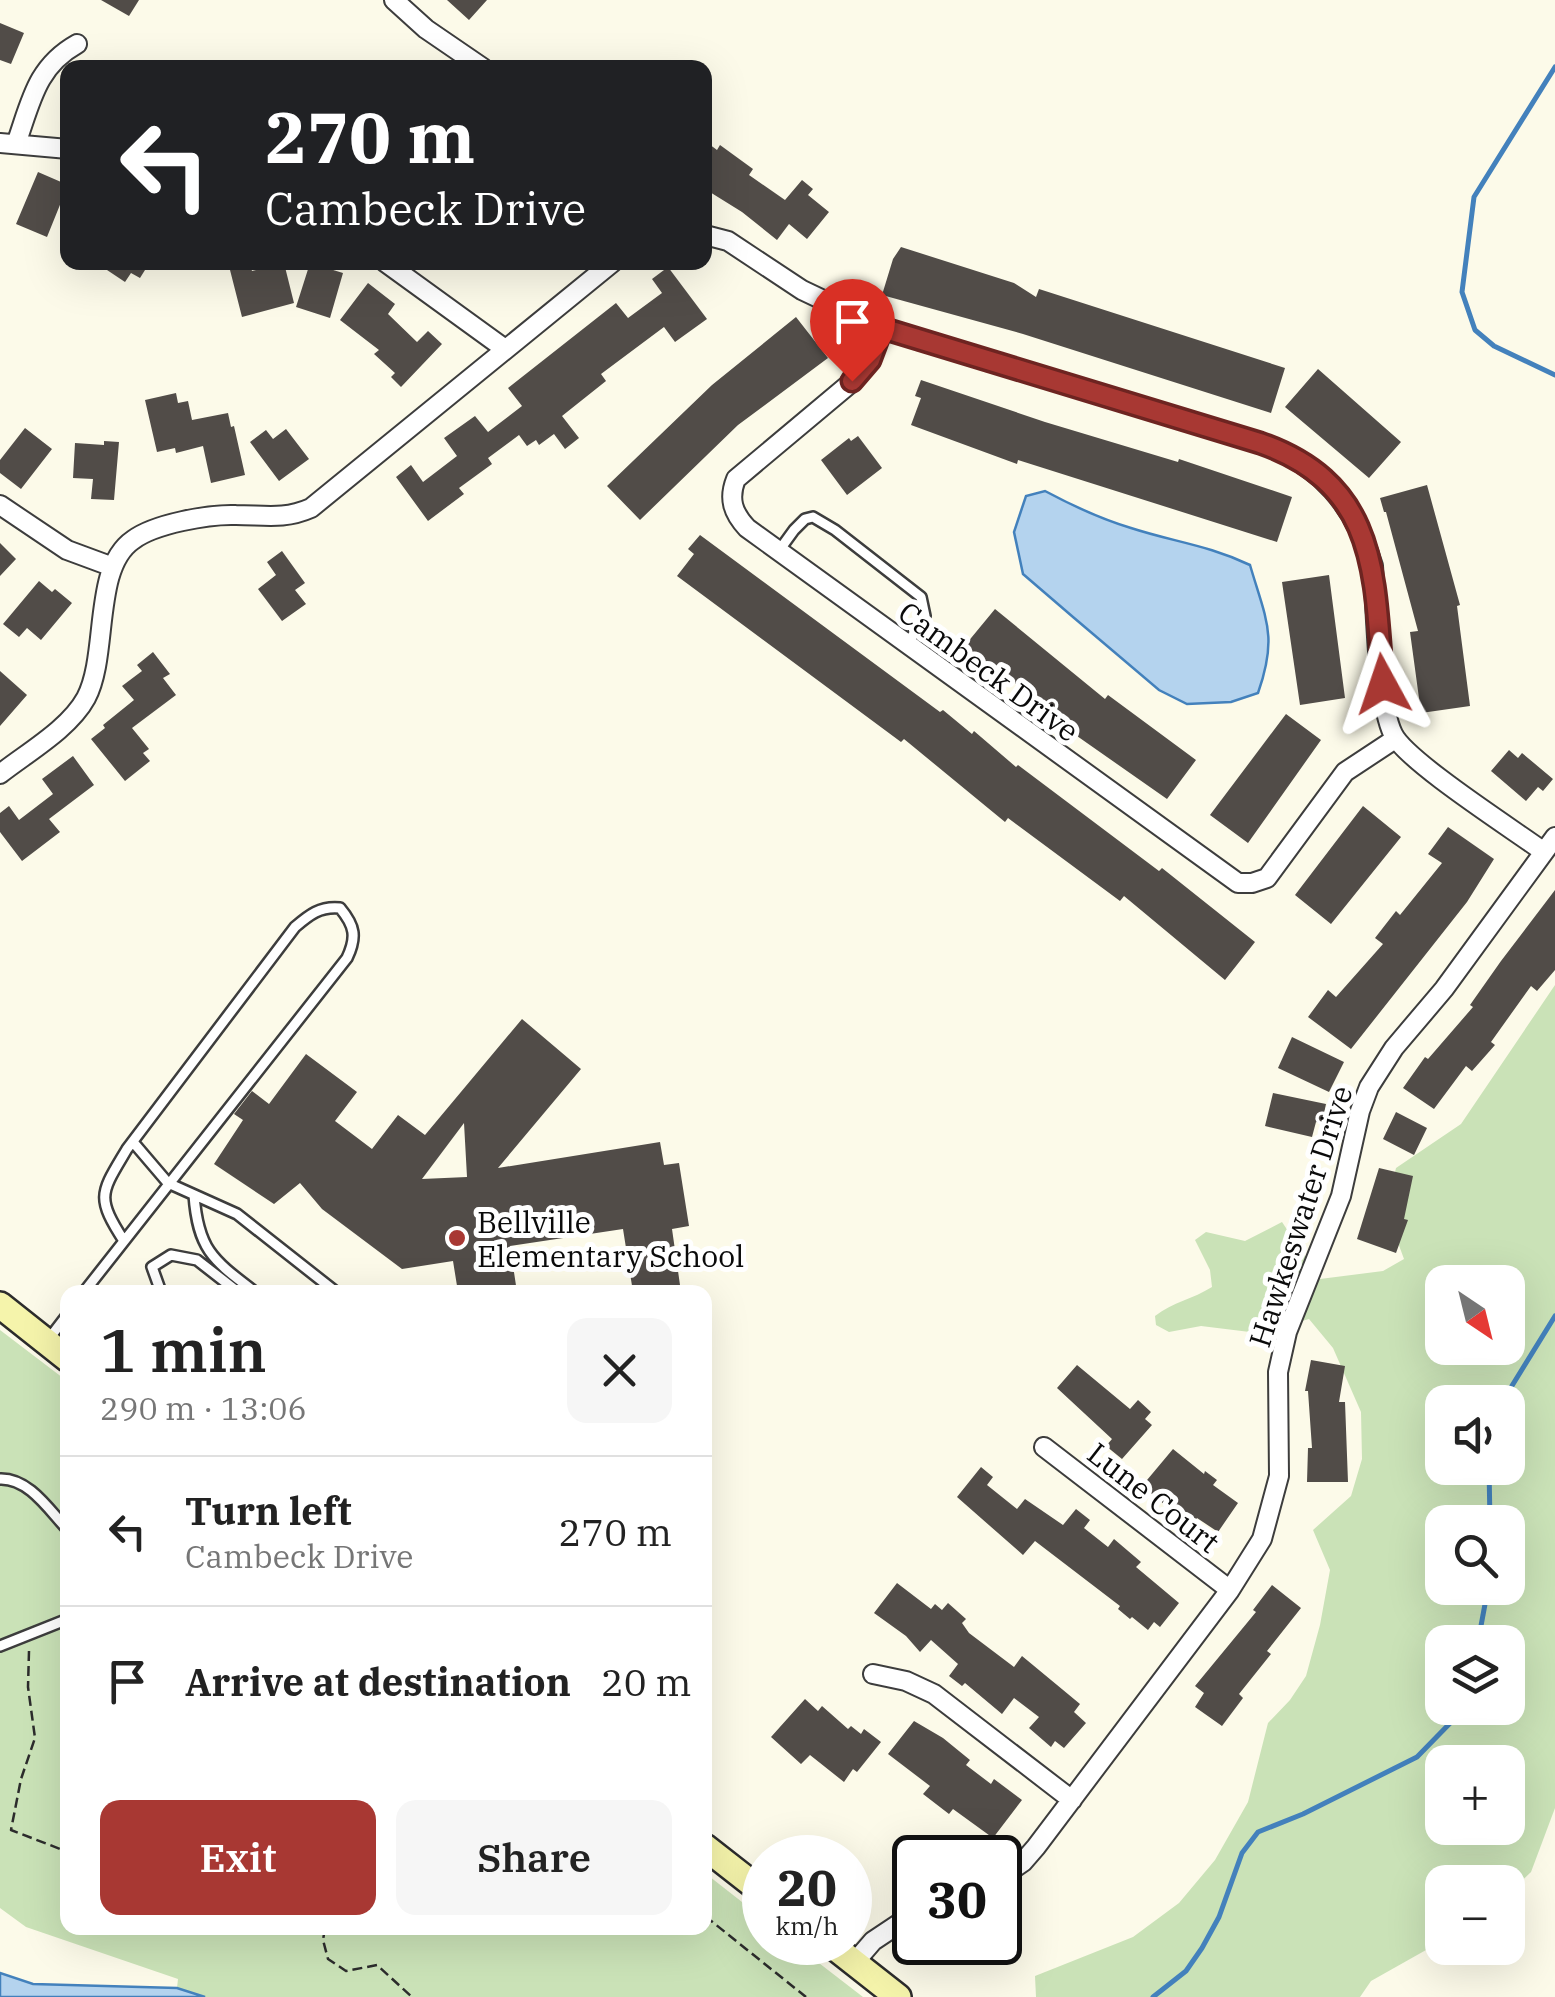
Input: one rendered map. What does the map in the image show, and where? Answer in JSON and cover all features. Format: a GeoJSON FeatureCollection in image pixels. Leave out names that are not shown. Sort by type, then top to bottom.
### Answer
{"type":"FeatureCollection","features":[{"type":"Feature","properties":{"kind":"main road"},"geometry":{"type":"LineString","coordinates":[[0,1305],[60,1353]]}},
{"type":"Feature","properties":{"kind":"main road"},"geometry":{"type":"LineString","coordinates":[[712,1852],[742,1876]]}},
{"type":"Feature","properties":{"kind":"main road"},"geometry":{"type":"LineString","coordinates":[[857,1965],[898,1997]]}},
{"type":"Feature","properties":{"kind":"street"},"geometry":{"type":"LineString","coordinates":[[394,0],[426,30],[471,60]]}},
{"type":"Feature","properties":{"kind":"street"},"geometry":{"type":"LineString","coordinates":[[60,148],[8,143],[42,74],[51,62],[77,44]]}},
{"type":"Feature","properties":{"kind":"street"},"geometry":{"type":"LineString","coordinates":[[712,237],[728,241],[802,290],[882,328],[1260,443],[1301,461],[1349,508],[1367,546],[1373,566],[1385,702],[1395,738],[1416,759],[1549,845]]}},
{"type":"Feature","properties":{"kind":"street"},"geometry":{"type":"LineString","coordinates":[[396,270],[505,350]]}},
{"type":"Feature","properties":{"kind":"street"},"geometry":{"type":"LineString","coordinates":[[3,767],[64,723],[87,695],[97,664],[113,566],[130,541],[161,527],[218,516],[280,517],[311,508],[603,270]]}},
{"type":"Feature","properties":{"kind":"street","name":"Cambeck Drive"},"geometry":{"type":"LineString","coordinates":[[882,328],[862,371],[736,480],[732,504],[737,518],[778,552],[1238,883],[1252,884],[1266,878],[1345,772],[1395,738]]}},
{"type":"Feature","properties":{"kind":"street"},"geometry":{"type":"LineString","coordinates":[[0,505],[67,550],[113,566]]}},
{"type":"Feature","properties":{"kind":"street","name":"Hawkeswater Drive"},"geometry":{"type":"LineString","coordinates":[[1022,1863],[1230,1590],[1262,1539],[1279,1476],[1277,1394],[1282,1353],[1337,1207],[1369,1087],[1394,1048],[1444,990],[1549,845]]}},
{"type":"Feature","properties":{"kind":"street","name":"Lune Court"},"geometry":{"type":"LineString","coordinates":[[1044,1447],[1230,1590]]}},
{"type":"Feature","properties":{"kind":"street"},"geometry":{"type":"LineString","coordinates":[[873,1674],[906,1681],[934,1694],[1072,1800]]}},
{"type":"Feature","properties":{"kind":"lane"},"geometry":{"type":"LineString","coordinates":[[778,552],[805,519],[812,517],[835,530],[921,597],[926,616],[907,644]]}},
{"type":"Feature","properties":{"kind":"lane"},"geometry":{"type":"LineString","coordinates":[[89,1285],[347,958],[356,939],[351,922],[340,908],[312,912],[294,927],[133,1142],[105,1186],[104,1208],[124,1241]]}},
{"type":"Feature","properties":{"kind":"lane"},"geometry":{"type":"LineString","coordinates":[[133,1142],[168,1183],[237,1214],[327,1285]]}},
{"type":"Feature","properties":{"kind":"lane"},"geometry":{"type":"LineString","coordinates":[[194,1195],[196,1225],[203,1246],[214,1261],[246,1285]]}},
{"type":"Feature","properties":{"kind":"lane"},"geometry":{"type":"LineString","coordinates":[[159,1285],[152,1266],[171,1255],[197,1260],[229,1285]]}},
{"type":"Feature","properties":{"kind":"lane"},"geometry":{"type":"LineString","coordinates":[[46,1342],[60,1324]]}},
{"type":"Feature","properties":{"kind":"lane"},"geometry":{"type":"LineString","coordinates":[[0,1480],[8,1478],[28,1487],[60,1521]]}},
{"type":"Feature","properties":{"kind":"lane"},"geometry":{"type":"LineString","coordinates":[[0,1646],[60,1622]]}},
{"type":"Feature","properties":{"kind":"path"},"geometry":{"type":"LineString","coordinates":[[30,1633],[28,1688],[35,1738],[21,1779],[11,1830],[60,1849]]}},
{"type":"Feature","properties":{"kind":"path"},"geometry":{"type":"LineString","coordinates":[[712,1922],[806,1997]]}},
{"type":"Feature","properties":{"kind":"path"},"geometry":{"type":"LineString","coordinates":[[324,1935],[328,1959],[346,1972],[377,1965],[412,1997]]}},
{"type":"Feature","properties":{"kind":"green space"},"geometry":{"type":"Polygon","coordinates":[[[1555,985],[1555,1808],[1531,1872],[1525,1878],[1525,1865],[1425,1865],[1425,1951],[1371,1981],[1360,1997],[1036,1997],[1035,1976],[1133,1937],[1179,1903],[1215,1860],[1248,1802],[1268,1723],[1306,1676],[1330,1570],[1313,1530],[1351,1496],[1362,1459],[1361,1412],[1333,1348],[1309,1319],[1258,1333],[1201,1326],[1169,1332],[1156,1325],[1155,1316],[1212,1287],[1210,1270],[1195,1240],[1206,1232],[1245,1241],[1282,1222],[1320,1279],[1383,1271],[1404,1259],[1386,1210],[1396,1168],[1461,1124],[1555,985]]]}},
{"type":"Feature","properties":{"kind":"green space"},"geometry":{"type":"Polygon","coordinates":[[[0,1330],[60,1376],[60,1935],[712,1935],[712,1878],[742,1902],[742,1965],[822,1965],[863,1997],[205,1997],[177,1988],[178,1979],[26,1927],[0,1908],[0,1330]]]}},
{"type":"Feature","properties":{"kind":"water"},"geometry":{"type":"Polygon","coordinates":[[[1045,491],[1109,521],[1250,565],[1265,615],[1268,642],[1258,693],[1231,702],[1187,704],[1159,690],[1023,574],[1014,532],[1026,496],[1045,491]]]}},
{"type":"Feature","properties":{"kind":"water"},"geometry":{"type":"Polygon","coordinates":[[[0,1973],[33,1984],[177,1988],[205,1997],[0,1997],[0,1973]]]}},
{"type":"Feature","properties":{"kind":"building"},"geometry":{"type":"Polygon","coordinates":[[[101,0],[139,0],[129,16],[101,0]]]}},
{"type":"Feature","properties":{"kind":"building"},"geometry":{"type":"Polygon","coordinates":[[[447,0],[487,0],[469,20],[447,0]]]}},
{"type":"Feature","properties":{"kind":"building"},"geometry":{"type":"Polygon","coordinates":[[[0,23],[24,33],[11,64],[0,60],[0,23]]]}},
{"type":"Feature","properties":{"kind":"building"},"geometry":{"type":"Polygon","coordinates":[[[720,145],[753,169],[749,175],[785,200],[802,180],[813,189],[808,195],[829,212],[807,239],[789,224],[777,240],[712,193],[712,146],[717,150],[720,145]]]}},
{"type":"Feature","properties":{"kind":"building"},"geometry":{"type":"Polygon","coordinates":[[[38,172],[60,182],[60,205],[47,237],[16,224],[38,172]]]}},
{"type":"Feature","properties":{"kind":"building"},"geometry":{"type":"Polygon","coordinates":[[[901,247],[1014,283],[1036,297],[1039,289],[1285,368],[1271,413],[1023,334],[882,295],[893,259],[901,247]]]}},
{"type":"Feature","properties":{"kind":"building"},"geometry":{"type":"Polygon","coordinates":[[[107,270],[145,270],[140,278],[131,273],[125,282],[107,270]]]}},
{"type":"Feature","properties":{"kind":"building"},"geometry":{"type":"Polygon","coordinates":[[[230,270],[286,270],[294,303],[242,317],[230,270]]]}},
{"type":"Feature","properties":{"kind":"building"},"geometry":{"type":"Polygon","coordinates":[[[308,270],[343,273],[330,318],[296,307],[308,270]]]}},
{"type":"Feature","properties":{"kind":"building"},"geometry":{"type":"Polygon","coordinates":[[[670,270],[707,319],[675,342],[664,327],[601,374],[606,381],[562,416],[579,438],[565,449],[554,434],[539,445],[536,440],[527,446],[519,435],[488,458],[492,464],[459,488],[464,494],[428,521],[396,477],[411,465],[423,482],[457,456],[444,438],[475,416],[488,432],[522,406],[508,388],[616,303],[628,318],[662,293],[652,279],[670,270]]]}},
{"type":"Feature","properties":{"kind":"building"},"geometry":{"type":"Polygon","coordinates":[[[368,283],[395,304],[388,314],[417,342],[428,331],[442,344],[401,387],[391,377],[395,373],[374,354],[379,350],[340,320],[368,283]]]}},
{"type":"Feature","properties":{"kind":"building"},"geometry":{"type":"Polygon","coordinates":[[[796,317],[828,358],[738,425],[640,520],[607,486],[712,385],[796,317]]]}},
{"type":"Feature","properties":{"kind":"building"},"geometry":{"type":"Polygon","coordinates":[[[1318,369],[1401,442],[1369,478],[1285,407],[1318,369]]]}},
{"type":"Feature","properties":{"kind":"building"},"geometry":{"type":"Polygon","coordinates":[[[921,380],[1292,497],[1277,542],[1018,460],[1017,464],[911,425],[921,398],[915,396],[921,380]]]}},
{"type":"Feature","properties":{"kind":"building"},"geometry":{"type":"Polygon","coordinates":[[[176,393],[178,403],[188,401],[192,420],[228,413],[245,475],[211,483],[203,446],[176,453],[175,448],[157,452],[145,400],[176,393]]]}},
{"type":"Feature","properties":{"kind":"building"},"geometry":{"type":"Polygon","coordinates":[[[25,428],[52,449],[21,489],[0,473],[0,460],[25,428]]]}},
{"type":"Feature","properties":{"kind":"building"},"geometry":{"type":"Polygon","coordinates":[[[286,429],[309,459],[279,481],[250,442],[266,430],[273,439],[286,429]]]}},
{"type":"Feature","properties":{"kind":"building"},"geometry":{"type":"Polygon","coordinates":[[[858,436],[882,468],[847,495],[821,460],[849,438],[851,441],[858,436]]]}},
{"type":"Feature","properties":{"kind":"building"},"geometry":{"type":"Polygon","coordinates":[[[104,441],[119,442],[114,500],[91,499],[93,479],[73,478],[75,443],[104,445],[104,441]]]}},
{"type":"Feature","properties":{"kind":"building"},"geometry":{"type":"Polygon","coordinates":[[[1427,485],[1460,605],[1457,606],[1470,706],[1421,713],[1410,632],[1418,631],[1380,498],[1427,485]]]}},
{"type":"Feature","properties":{"kind":"building"},"geometry":{"type":"Polygon","coordinates":[[[700,535],[940,712],[943,710],[972,734],[974,731],[1016,767],[1159,871],[1162,868],[1255,942],[1225,980],[1124,896],[1120,901],[1008,818],[1005,822],[904,739],[901,742],[677,576],[694,554],[688,549],[700,535]]]}},
{"type":"Feature","properties":{"kind":"building"},"geometry":{"type":"Polygon","coordinates":[[[0,543],[16,559],[0,576],[0,543]]]}},
{"type":"Feature","properties":{"kind":"building"},"geometry":{"type":"Polygon","coordinates":[[[282,551],[305,583],[295,590],[306,604],[282,621],[258,589],[276,575],[267,562],[282,551]]]}},
{"type":"Feature","properties":{"kind":"building"},"geometry":{"type":"Polygon","coordinates":[[[1329,575],[1345,698],[1300,705],[1282,582],[1329,575]]]}},
{"type":"Feature","properties":{"kind":"building"},"geometry":{"type":"Polygon","coordinates":[[[39,581],[72,603],[41,640],[27,628],[19,637],[3,624],[39,581]]]}},
{"type":"Feature","properties":{"kind":"building"},"geometry":{"type":"Polygon","coordinates":[[[995,609],[1105,699],[1108,695],[1196,760],[1167,799],[1077,736],[1003,673],[998,678],[962,649],[995,609]]]}},
{"type":"Feature","properties":{"kind":"building"},"geometry":{"type":"Polygon","coordinates":[[[153,652],[170,674],[163,678],[176,695],[132,728],[149,749],[143,753],[150,761],[125,781],[91,739],[134,700],[122,686],[142,671],[137,665],[153,652]]]}},
{"type":"Feature","properties":{"kind":"building"},"geometry":{"type":"Polygon","coordinates":[[[0,671],[27,695],[0,726],[0,671]]]}},
{"type":"Feature","properties":{"kind":"building"},"geometry":{"type":"Polygon","coordinates":[[[1286,714],[1321,740],[1248,843],[1210,815],[1286,714]]]}},
{"type":"Feature","properties":{"kind":"building"},"geometry":{"type":"Polygon","coordinates":[[[1509,750],[1518,758],[1522,753],[1553,779],[1543,791],[1538,787],[1526,801],[1491,771],[1509,750]]]}},
{"type":"Feature","properties":{"kind":"building"},"geometry":{"type":"Polygon","coordinates":[[[73,756],[94,785],[49,819],[60,832],[22,861],[0,832],[0,813],[9,806],[19,820],[53,794],[42,779],[73,756]]]}},
{"type":"Feature","properties":{"kind":"building"},"geometry":{"type":"Polygon","coordinates":[[[1363,806],[1401,837],[1331,924],[1295,895],[1363,806]]]}},
{"type":"Feature","properties":{"kind":"building"},"geometry":{"type":"Polygon","coordinates":[[[1448,827],[1494,859],[1467,902],[1351,1049],[1308,1017],[1328,990],[1336,997],[1383,944],[1375,938],[1396,911],[1400,915],[1442,863],[1428,854],[1448,827]]]}},
{"type":"Feature","properties":{"kind":"building"},"geometry":{"type":"Polygon","coordinates":[[[1555,890],[1555,970],[1537,991],[1531,986],[1491,1042],[1495,1045],[1472,1071],[1466,1066],[1434,1109],[1403,1088],[1425,1057],[1428,1059],[1473,1007],[1470,1005],[1555,890]]]}},
{"type":"Feature","properties":{"kind":"building","name":"Bellville Elementary School"},"geometry":{"type":"Polygon","coordinates":[[[522,1019],[581,1069],[498,1168],[660,1142],[664,1165],[679,1163],[689,1226],[672,1229],[680,1285],[632,1285],[623,1229],[510,1246],[516,1285],[457,1285],[453,1261],[402,1269],[322,1209],[300,1183],[274,1204],[214,1164],[243,1120],[234,1114],[252,1091],[269,1104],[306,1054],[357,1092],[335,1121],[372,1149],[398,1115],[425,1135],[522,1019]],[[464,1123],[422,1179],[467,1177],[464,1123]]]}},
{"type":"Feature","properties":{"kind":"building"},"geometry":{"type":"Polygon","coordinates":[[[1292,1037],[1344,1062],[1329,1092],[1278,1068],[1292,1037]]]}},
{"type":"Feature","properties":{"kind":"building"},"geometry":{"type":"Polygon","coordinates":[[[1273,1093],[1326,1104],[1322,1123],[1316,1122],[1312,1137],[1265,1126],[1273,1093]]]}},
{"type":"Feature","properties":{"kind":"building"},"geometry":{"type":"Polygon","coordinates":[[[1396,1112],[1427,1128],[1414,1155],[1383,1139],[1396,1112]]]}},
{"type":"Feature","properties":{"kind":"building"},"geometry":{"type":"Polygon","coordinates":[[[1379,1168],[1413,1176],[1404,1219],[1408,1220],[1396,1253],[1357,1239],[1379,1168]]]}},
{"type":"Feature","properties":{"kind":"building"},"geometry":{"type":"Polygon","coordinates":[[[1311,1360],[1345,1366],[1339,1402],[1345,1402],[1348,1482],[1307,1482],[1308,1448],[1312,1448],[1305,1391],[1311,1360]]]}},
{"type":"Feature","properties":{"kind":"building"},"geometry":{"type":"Polygon","coordinates":[[[1077,1365],[1130,1409],[1138,1400],[1151,1412],[1145,1419],[1152,1425],[1122,1459],[1106,1446],[1112,1439],[1057,1388],[1077,1365]]]}},
{"type":"Feature","properties":{"kind":"building"},"geometry":{"type":"Polygon","coordinates":[[[1173,1449],[1217,1480],[1213,1485],[1238,1503],[1218,1532],[1197,1518],[1191,1526],[1142,1486],[1173,1449]]]}},
{"type":"Feature","properties":{"kind":"building"},"geometry":{"type":"Polygon","coordinates":[[[981,1467],[993,1477],[987,1485],[1017,1509],[1025,1499],[1063,1525],[1076,1509],[1090,1520],[1084,1528],[1108,1547],[1114,1539],[1141,1562],[1136,1567],[1179,1603],[1160,1627],[1154,1622],[1148,1630],[1035,1541],[1023,1555],[957,1497],[981,1467]]]}},
{"type":"Feature","properties":{"kind":"building"},"geometry":{"type":"Polygon","coordinates":[[[897,1583],[931,1609],[935,1604],[942,1610],[948,1603],[966,1619],[962,1623],[969,1633],[1014,1667],[1022,1656],[1080,1704],[1074,1712],[1086,1723],[1064,1748],[1055,1741],[1051,1747],[1029,1728],[1039,1717],[1014,1698],[1002,1714],[965,1683],[962,1686],[949,1676],[958,1664],[931,1640],[920,1652],[906,1636],[874,1613],[897,1583]]]}},
{"type":"Feature","properties":{"kind":"building"},"geometry":{"type":"Polygon","coordinates":[[[1272,1585],[1301,1608],[1267,1651],[1271,1654],[1239,1694],[1243,1698],[1222,1726],[1195,1707],[1204,1693],[1195,1686],[1256,1612],[1253,1610],[1272,1585]]]}},
{"type":"Feature","properties":{"kind":"building"},"geometry":{"type":"Polygon","coordinates":[[[805,1699],[818,1711],[822,1706],[848,1729],[851,1726],[861,1734],[864,1729],[881,1742],[844,1782],[810,1755],[801,1764],[771,1737],[805,1699]]]}},
{"type":"Feature","properties":{"kind":"building"},"geometry":{"type":"Polygon","coordinates":[[[914,1721],[970,1760],[966,1765],[991,1784],[994,1779],[1022,1800],[995,1835],[989,1835],[953,1809],[949,1814],[923,1794],[930,1786],[888,1754],[914,1721]]]}},
{"type":"Feature","properties":{"kind":"waterway"},"geometry":{"type":"LineString","coordinates":[[1555,67],[1474,197],[1462,292],[1475,330],[1494,346],[1555,375]]}},
{"type":"Feature","properties":{"kind":"waterway"},"geometry":{"type":"LineString","coordinates":[[1512,1385],[1555,1316]]}},
{"type":"Feature","properties":{"kind":"waterway"},"geometry":{"type":"LineString","coordinates":[[1489,1485],[1490,1505]]}},
{"type":"Feature","properties":{"kind":"waterway"},"geometry":{"type":"LineString","coordinates":[[1481,1625],[1485,1605]]}},
{"type":"Feature","properties":{"kind":"waterway"},"geometry":{"type":"LineString","coordinates":[[1153,1997],[1186,1971],[1202,1948],[1219,1917],[1242,1853],[1258,1832],[1417,1757],[1448,1725]]}},
{"type":"Feature","properties":{"kind":"place","name":"Bellville Elementary School"},"geometry":{"type":"Point","coordinates":[457,1238]}},
{"type":"Feature","properties":{"kind":"route"},"geometry":{"type":"LineString","coordinates":[[852,381],[870,360],[882,328],[1260,443],[1301,461],[1349,508],[1367,546],[1373,566],[1383,684]]}}]}
